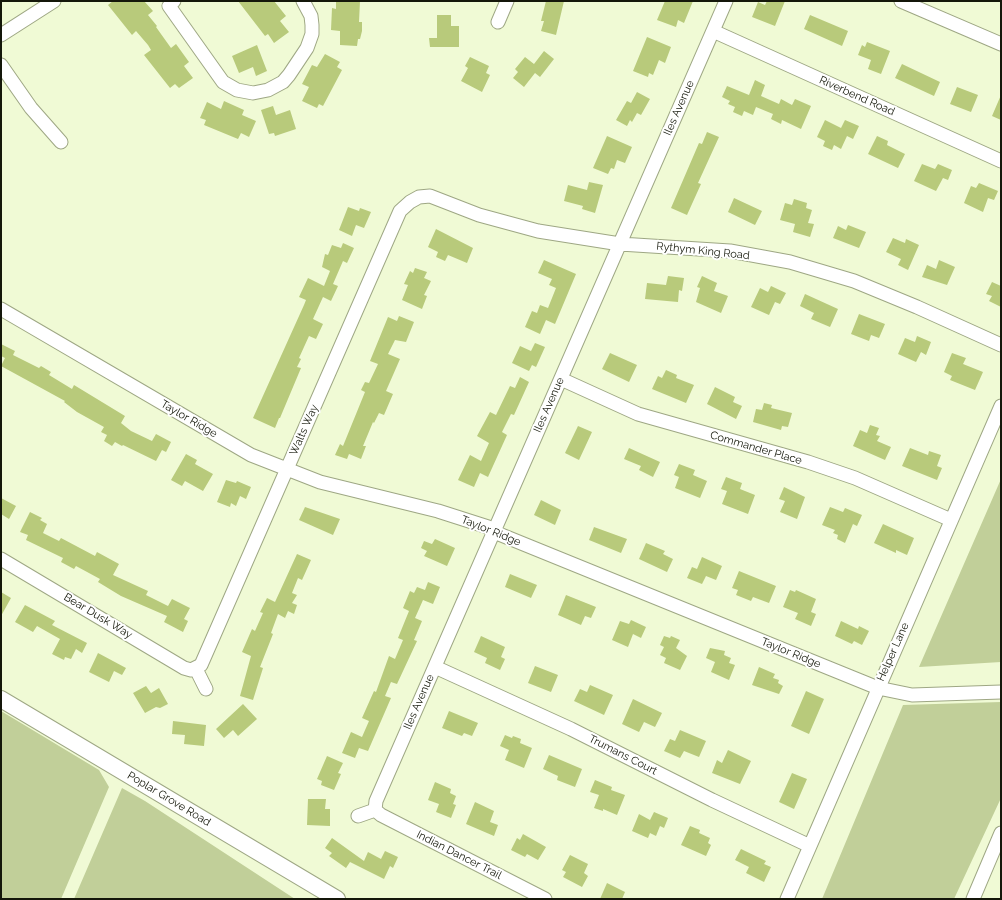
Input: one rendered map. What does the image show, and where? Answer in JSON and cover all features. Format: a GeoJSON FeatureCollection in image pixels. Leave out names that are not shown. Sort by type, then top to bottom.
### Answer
{"type":"FeatureCollection","features":[{"type":"Feature","properties":{"kind":"main road","name":"Poplar Grove Road"},"geometry":{"type":"LineString","coordinates":[[1,699],[337,899]]}},
{"type":"Feature","properties":{"kind":"street"},"geometry":{"type":"LineString","coordinates":[[1,36],[54,1]]}},
{"type":"Feature","properties":{"kind":"street"},"geometry":{"type":"LineString","coordinates":[[170,3],[223,82],[237,90],[253,93],[268,90],[283,82],[307,48],[312,34],[312,25],[311,16],[303,1]]}},
{"type":"Feature","properties":{"kind":"street"},"geometry":{"type":"LineString","coordinates":[[498,22],[507,1]]}},
{"type":"Feature","properties":{"kind":"street","name":"Iles Avenue"},"geometry":{"type":"LineString","coordinates":[[375,810],[376,801],[726,1]]}},
{"type":"Feature","properties":{"kind":"street"},"geometry":{"type":"LineString","coordinates":[[900,1],[1001,44]]}},
{"type":"Feature","properties":{"kind":"street","name":"Riverbend Road"},"geometry":{"type":"LineString","coordinates":[[713,31],[1001,161]]}},
{"type":"Feature","properties":{"kind":"street"},"geometry":{"type":"LineString","coordinates":[[1,65],[31,108],[61,142]]}},
{"type":"Feature","properties":{"kind":"street","name":"Rythym King Road"},"geometry":{"type":"LineString","coordinates":[[419,197],[430,196],[479,215],[538,231],[620,244],[730,251],[790,262],[854,281],[917,307],[1001,345]]}},
{"type":"Feature","properties":{"kind":"street","name":"Walts Way"},"geometry":{"type":"LineString","coordinates":[[196,669],[204,661],[400,212],[410,202],[419,197]]}},
{"type":"Feature","properties":{"kind":"street","name":"Taylor Ridge"},"geometry":{"type":"LineString","coordinates":[[1,309],[251,455],[287,470],[320,482],[438,511],[488,527],[494,532],[878,688],[912,696],[1001,692]]}},
{"type":"Feature","properties":{"kind":"street","name":"Commander Place"},"geometry":{"type":"LineString","coordinates":[[561,379],[638,414],[822,467],[855,478],[951,520]]}},
{"type":"Feature","properties":{"kind":"street","name":"Helper Lane"},"geometry":{"type":"LineString","coordinates":[[787,899],[1001,406]]}},
{"type":"Feature","properties":{"kind":"street","name":"Bear Dusk Way"},"geometry":{"type":"LineString","coordinates":[[1,559],[184,668],[196,669]]}},
{"type":"Feature","properties":{"kind":"street","name":"Trumans Court"},"geometry":{"type":"LineString","coordinates":[[435,667],[571,728],[712,800],[810,846]]}},
{"type":"Feature","properties":{"kind":"street"},"geometry":{"type":"LineString","coordinates":[[196,669],[206,689]]}},
{"type":"Feature","properties":{"kind":"street"},"geometry":{"type":"LineString","coordinates":[[358,816],[375,810]]}},
{"type":"Feature","properties":{"kind":"street","name":"Indian Dancer Trail"},"geometry":{"type":"LineString","coordinates":[[375,810],[381,815],[545,899]]}},
{"type":"Feature","properties":{"kind":"street"},"geometry":{"type":"LineString","coordinates":[[973,899],[1001,833]]}},
{"type":"Feature","properties":{"kind":"green space"},"geometry":{"type":"Polygon","coordinates":[[[1001,479],[1001,662],[919,667],[1001,479]]]}},
{"type":"Feature","properties":{"kind":"green space"},"geometry":{"type":"Polygon","coordinates":[[[1001,702],[1001,798],[954,899],[822,899],[903,705],[1001,702]]]}},
{"type":"Feature","properties":{"kind":"green space"},"geometry":{"type":"Polygon","coordinates":[[[1,711],[99,770],[109,787],[61,899],[1,899],[1,711]]]}},
{"type":"Feature","properties":{"kind":"green space"},"geometry":{"type":"Polygon","coordinates":[[[122,788],[145,801],[295,899],[74,899],[122,788]]]}},
{"type":"Feature","properties":{"kind":"building"},"geometry":{"type":"Polygon","coordinates":[[[113,1],[144,1],[153,11],[148,15],[171,48],[176,44],[189,62],[184,66],[193,78],[179,88],[175,84],[170,88],[144,55],[151,50],[148,45],[136,31],[132,35],[108,5],[113,1]]]}},
{"type":"Feature","properties":{"kind":"building"},"geometry":{"type":"Polygon","coordinates":[[[238,1],[274,1],[286,16],[280,21],[289,32],[274,43],[268,34],[265,36],[238,1]]]}},
{"type":"Feature","properties":{"kind":"building"},"geometry":{"type":"Polygon","coordinates":[[[336,1],[360,1],[359,22],[362,22],[362,31],[360,39],[358,39],[357,46],[340,45],[340,31],[331,30],[332,8],[336,9],[336,1]]]}},
{"type":"Feature","properties":{"kind":"building"},"geometry":{"type":"Polygon","coordinates":[[[546,1],[564,1],[556,35],[541,31],[544,21],[541,21],[546,1]]]}},
{"type":"Feature","properties":{"kind":"building"},"geometry":{"type":"Polygon","coordinates":[[[665,1],[693,1],[684,23],[678,20],[676,27],[657,20],[665,1]]]}},
{"type":"Feature","properties":{"kind":"building"},"geometry":{"type":"Polygon","coordinates":[[[767,1],[785,1],[775,26],[752,17],[758,2],[765,5],[767,1]]]}},
{"type":"Feature","properties":{"kind":"building"},"geometry":{"type":"Polygon","coordinates":[[[437,15],[451,15],[451,26],[459,26],[459,47],[430,47],[429,38],[437,38],[437,15]]]}},
{"type":"Feature","properties":{"kind":"building"},"geometry":{"type":"Polygon","coordinates":[[[810,15],[848,31],[842,46],[804,29],[810,15]]]}},
{"type":"Feature","properties":{"kind":"building"},"geometry":{"type":"Polygon","coordinates":[[[647,37],[671,47],[665,63],[659,60],[653,75],[649,73],[648,77],[633,71],[647,37]]]}},
{"type":"Feature","properties":{"kind":"building"},"geometry":{"type":"Polygon","coordinates":[[[867,42],[890,51],[881,74],[868,69],[871,60],[858,55],[862,45],[865,47],[867,42]]]}},
{"type":"Feature","properties":{"kind":"building"},"geometry":{"type":"Polygon","coordinates":[[[257,45],[267,71],[256,76],[253,67],[239,73],[232,56],[257,45]]]}},
{"type":"Feature","properties":{"kind":"building"},"geometry":{"type":"Polygon","coordinates":[[[544,51],[554,59],[540,77],[535,73],[524,87],[513,78],[518,72],[515,69],[525,57],[534,64],[544,51]]]}},
{"type":"Feature","properties":{"kind":"building"},"geometry":{"type":"Polygon","coordinates":[[[325,54],[340,62],[337,67],[342,70],[323,106],[319,104],[317,108],[302,101],[309,87],[302,84],[312,65],[317,67],[325,54]]]}},
{"type":"Feature","properties":{"kind":"building"},"geometry":{"type":"Polygon","coordinates":[[[470,57],[489,66],[486,73],[490,75],[482,92],[461,81],[468,68],[465,66],[470,57]]]}},
{"type":"Feature","properties":{"kind":"building"},"geometry":{"type":"Polygon","coordinates":[[[902,64],[940,82],[934,96],[895,78],[902,64]]]}},
{"type":"Feature","properties":{"kind":"building"},"geometry":{"type":"Polygon","coordinates":[[[755,80],[765,85],[761,96],[779,104],[781,99],[792,105],[795,99],[811,106],[801,129],[782,120],[781,124],[771,119],[773,114],[756,107],[753,115],[744,111],[742,116],[733,112],[735,107],[728,104],[730,101],[722,97],[727,86],[749,95],[755,80]]]}},
{"type":"Feature","properties":{"kind":"building"},"geometry":{"type":"Polygon","coordinates":[[[957,87],[978,95],[971,112],[950,104],[957,87]]]}},
{"type":"Feature","properties":{"kind":"building"},"geometry":{"type":"Polygon","coordinates":[[[637,92],[650,99],[641,115],[637,113],[632,122],[630,120],[627,126],[616,120],[627,101],[631,103],[637,92]]]}},
{"type":"Feature","properties":{"kind":"building"},"geometry":{"type":"Polygon","coordinates":[[[1001,95],[1001,120],[992,116],[1001,95]]]}},
{"type":"Feature","properties":{"kind":"building"},"geometry":{"type":"Polygon","coordinates":[[[224,101],[244,110],[242,115],[256,121],[249,137],[241,133],[238,139],[204,125],[206,120],[200,118],[207,102],[221,109],[224,101]]]}},
{"type":"Feature","properties":{"kind":"building"},"geometry":{"type":"Polygon","coordinates":[[[273,106],[276,115],[290,110],[296,129],[275,136],[274,133],[269,134],[261,110],[273,106]]]}},
{"type":"Feature","properties":{"kind":"building"},"geometry":{"type":"Polygon","coordinates":[[[825,120],[841,128],[845,120],[859,126],[853,139],[847,136],[841,149],[834,145],[832,150],[823,146],[825,141],[817,137],[825,120]]]}},
{"type":"Feature","properties":{"kind":"building"},"geometry":{"type":"Polygon","coordinates":[[[707,132],[719,137],[698,183],[701,184],[687,215],[671,208],[699,143],[702,144],[707,132]]]}},
{"type":"Feature","properties":{"kind":"building"},"geometry":{"type":"Polygon","coordinates":[[[607,136],[632,147],[625,163],[617,160],[614,169],[611,168],[608,174],[593,168],[607,136]]]}},
{"type":"Feature","properties":{"kind":"building"},"geometry":{"type":"Polygon","coordinates":[[[877,136],[888,141],[887,145],[905,154],[898,168],[868,154],[877,136]]]}},
{"type":"Feature","properties":{"kind":"building"},"geometry":{"type":"Polygon","coordinates":[[[922,164],[935,169],[938,164],[952,170],[948,180],[943,178],[936,191],[914,181],[922,164]]]}},
{"type":"Feature","properties":{"kind":"building"},"geometry":{"type":"Polygon","coordinates":[[[589,182],[603,185],[595,213],[582,209],[583,206],[564,201],[568,185],[587,190],[589,182]]]}},
{"type":"Feature","properties":{"kind":"building"},"geometry":{"type":"Polygon","coordinates":[[[979,183],[998,191],[994,200],[988,198],[983,212],[964,203],[971,186],[976,188],[979,183]]]}},
{"type":"Feature","properties":{"kind":"building"},"geometry":{"type":"Polygon","coordinates":[[[734,198],[762,211],[755,225],[728,212],[734,198]]]}},
{"type":"Feature","properties":{"kind":"building"},"geometry":{"type":"Polygon","coordinates":[[[794,199],[807,203],[806,208],[812,210],[808,223],[814,224],[810,237],[793,232],[795,224],[780,220],[785,203],[792,205],[794,199]]]}},
{"type":"Feature","properties":{"kind":"building"},"geometry":{"type":"Polygon","coordinates":[[[348,207],[359,211],[360,208],[371,212],[364,228],[356,225],[352,236],[339,230],[348,207]]]}},
{"type":"Feature","properties":{"kind":"building"},"geometry":{"type":"Polygon","coordinates":[[[848,225],[866,232],[859,248],[833,238],[838,226],[846,230],[848,225]]]}},
{"type":"Feature","properties":{"kind":"building"},"geometry":{"type":"Polygon","coordinates":[[[436,229],[473,248],[467,263],[448,255],[445,261],[436,257],[438,252],[428,247],[436,229]]]}},
{"type":"Feature","properties":{"kind":"building"},"geometry":{"type":"Polygon","coordinates":[[[893,238],[905,243],[906,239],[919,245],[908,270],[898,265],[901,259],[886,252],[893,238]]]}},
{"type":"Feature","properties":{"kind":"building"},"geometry":{"type":"Polygon","coordinates":[[[343,243],[354,248],[347,263],[343,261],[333,284],[338,286],[331,301],[323,297],[313,319],[323,324],[316,339],[309,336],[299,358],[301,359],[297,367],[301,368],[275,428],[253,418],[306,300],[299,297],[308,278],[324,286],[330,271],[322,267],[325,254],[328,255],[332,245],[341,248],[343,243]]]}},
{"type":"Feature","properties":{"kind":"building"},"geometry":{"type":"Polygon","coordinates":[[[544,260],[576,274],[555,324],[546,320],[540,334],[525,327],[532,311],[537,313],[540,305],[548,308],[556,288],[549,285],[552,279],[538,273],[544,260]]]}},
{"type":"Feature","properties":{"kind":"building"},"geometry":{"type":"Polygon","coordinates":[[[939,260],[955,267],[947,285],[922,277],[927,265],[936,269],[939,260]]]}},
{"type":"Feature","properties":{"kind":"building"},"geometry":{"type":"Polygon","coordinates":[[[415,268],[427,272],[424,278],[431,281],[424,295],[427,296],[422,309],[402,300],[408,285],[404,284],[410,271],[413,273],[415,268]]]}},
{"type":"Feature","properties":{"kind":"building"},"geometry":{"type":"Polygon","coordinates":[[[668,276],[684,278],[682,291],[679,290],[678,302],[645,299],[647,283],[666,285],[668,276]]]}},
{"type":"Feature","properties":{"kind":"building"},"geometry":{"type":"Polygon","coordinates":[[[702,276],[717,283],[714,291],[728,296],[721,313],[696,302],[700,288],[697,287],[702,276]]]}},
{"type":"Feature","properties":{"kind":"building"},"geometry":{"type":"Polygon","coordinates":[[[992,282],[1001,286],[1001,307],[989,301],[992,296],[986,294],[992,282]]]}},
{"type":"Feature","properties":{"kind":"building"},"geometry":{"type":"Polygon","coordinates":[[[771,286],[786,293],[780,304],[775,302],[769,315],[751,307],[760,288],[768,292],[771,286]]]}},
{"type":"Feature","properties":{"kind":"building"},"geometry":{"type":"Polygon","coordinates":[[[805,294],[838,309],[830,327],[811,319],[814,313],[800,306],[805,294]]]}},
{"type":"Feature","properties":{"kind":"building"},"geometry":{"type":"Polygon","coordinates":[[[859,314],[885,324],[879,338],[871,335],[869,341],[851,334],[859,314]]]}},
{"type":"Feature","properties":{"kind":"building"},"geometry":{"type":"Polygon","coordinates":[[[399,316],[414,322],[406,342],[395,340],[388,354],[400,359],[386,391],[393,394],[384,415],[379,413],[374,423],[373,422],[363,446],[366,446],[361,459],[349,454],[347,459],[335,455],[340,444],[343,446],[365,392],[361,390],[365,382],[369,383],[378,364],[370,361],[388,317],[397,321],[399,316]]]}},
{"type":"Feature","properties":{"kind":"building"},"geometry":{"type":"Polygon","coordinates":[[[917,336],[931,342],[926,355],[921,352],[916,362],[898,354],[905,338],[915,342],[917,336]]]}},
{"type":"Feature","properties":{"kind":"building"},"geometry":{"type":"Polygon","coordinates":[[[535,343],[545,347],[536,367],[532,365],[529,371],[512,363],[520,346],[531,351],[535,343]]]}},
{"type":"Feature","properties":{"kind":"building"},"geometry":{"type":"Polygon","coordinates":[[[1,344],[15,351],[13,355],[39,368],[41,366],[51,372],[49,375],[72,389],[74,385],[125,416],[121,423],[131,431],[152,441],[156,434],[171,442],[166,452],[162,450],[156,461],[123,445],[122,446],[115,442],[112,446],[104,441],[107,435],[101,432],[104,427],[77,412],[64,402],[65,401],[1,366],[5,358],[1,356],[1,344]]]}},
{"type":"Feature","properties":{"kind":"building"},"geometry":{"type":"Polygon","coordinates":[[[610,353],[637,365],[629,382],[602,369],[610,353]]]}},
{"type":"Feature","properties":{"kind":"building"},"geometry":{"type":"Polygon","coordinates":[[[952,353],[966,358],[963,364],[983,372],[975,390],[950,380],[952,376],[944,372],[952,353]]]}},
{"type":"Feature","properties":{"kind":"building"},"geometry":{"type":"Polygon","coordinates":[[[666,370],[677,375],[676,378],[694,385],[686,403],[652,389],[658,376],[662,378],[666,370]]]}},
{"type":"Feature","properties":{"kind":"building"},"geometry":{"type":"Polygon","coordinates":[[[520,377],[529,382],[514,415],[511,414],[502,432],[507,435],[488,477],[480,473],[474,487],[458,480],[470,455],[481,461],[489,443],[477,436],[490,412],[496,415],[510,386],[515,388],[520,377]]]}},
{"type":"Feature","properties":{"kind":"building"},"geometry":{"type":"Polygon","coordinates":[[[715,387],[735,397],[733,402],[742,406],[736,419],[707,404],[715,387]]]}},
{"type":"Feature","properties":{"kind":"building"},"geometry":{"type":"Polygon","coordinates":[[[764,403],[772,405],[771,408],[792,413],[788,427],[782,426],[781,430],[753,422],[756,409],[762,410],[764,403]]]}},
{"type":"Feature","properties":{"kind":"building"},"geometry":{"type":"Polygon","coordinates":[[[870,425],[879,428],[876,435],[880,436],[877,441],[891,447],[885,460],[853,446],[860,430],[867,433],[870,425]]]}},
{"type":"Feature","properties":{"kind":"building"},"geometry":{"type":"Polygon","coordinates":[[[578,426],[592,432],[579,460],[565,453],[578,426]]]}},
{"type":"Feature","properties":{"kind":"building"},"geometry":{"type":"Polygon","coordinates":[[[629,448],[660,462],[653,477],[639,470],[641,466],[624,459],[629,448]]]}},
{"type":"Feature","properties":{"kind":"building"},"geometry":{"type":"Polygon","coordinates":[[[910,448],[928,455],[929,451],[941,455],[937,466],[942,468],[937,480],[902,466],[910,448]]]}},
{"type":"Feature","properties":{"kind":"building"},"geometry":{"type":"Polygon","coordinates":[[[186,454],[197,460],[195,464],[213,474],[203,491],[185,481],[182,486],[171,480],[186,454]]]}},
{"type":"Feature","properties":{"kind":"building"},"geometry":{"type":"Polygon","coordinates":[[[679,464],[695,470],[693,475],[707,481],[700,498],[675,488],[679,477],[674,475],[679,464]]]}},
{"type":"Feature","properties":{"kind":"building"},"geometry":{"type":"Polygon","coordinates":[[[726,477],[742,483],[740,489],[755,495],[748,514],[722,504],[727,491],[721,489],[726,477]]]}},
{"type":"Feature","properties":{"kind":"building"},"geometry":{"type":"Polygon","coordinates":[[[226,480],[236,483],[237,481],[251,487],[246,499],[240,496],[236,506],[231,503],[230,507],[217,502],[226,480]]]}},
{"type":"Feature","properties":{"kind":"building"},"geometry":{"type":"Polygon","coordinates":[[[784,487],[805,497],[797,519],[780,512],[785,501],[779,499],[784,487]]]}},
{"type":"Feature","properties":{"kind":"building"},"geometry":{"type":"Polygon","coordinates":[[[1,498],[16,506],[9,519],[1,514],[1,498]]]}},
{"type":"Feature","properties":{"kind":"building"},"geometry":{"type":"Polygon","coordinates":[[[541,500],[561,510],[555,525],[534,515],[541,500]]]}},
{"type":"Feature","properties":{"kind":"building"},"geometry":{"type":"Polygon","coordinates":[[[305,507],[340,519],[333,535],[299,520],[305,507]]]}},
{"type":"Feature","properties":{"kind":"building"},"geometry":{"type":"Polygon","coordinates":[[[830,507],[843,512],[845,508],[862,515],[857,526],[853,524],[845,543],[837,539],[838,535],[833,533],[835,530],[822,525],[830,507]]]}},
{"type":"Feature","properties":{"kind":"building"},"geometry":{"type":"Polygon","coordinates":[[[30,512],[42,518],[40,520],[47,524],[43,533],[59,541],[61,538],[95,556],[97,552],[119,564],[113,575],[148,591],[146,595],[168,606],[172,599],[190,608],[184,619],[188,621],[183,632],[164,622],[167,616],[121,596],[98,582],[100,579],[76,566],[74,569],[61,562],[63,558],[26,540],[28,535],[20,532],[30,512]]]}},
{"type":"Feature","properties":{"kind":"building"},"geometry":{"type":"Polygon","coordinates":[[[883,524],[914,538],[907,555],[896,550],[896,553],[874,543],[883,524]]]}},
{"type":"Feature","properties":{"kind":"building"},"geometry":{"type":"Polygon","coordinates":[[[594,527],[627,539],[621,553],[589,540],[594,527]]]}},
{"type":"Feature","properties":{"kind":"building"},"geometry":{"type":"Polygon","coordinates":[[[435,539],[455,548],[447,566],[424,556],[427,551],[421,548],[424,541],[432,544],[435,539]]]}},
{"type":"Feature","properties":{"kind":"building"},"geometry":{"type":"Polygon","coordinates":[[[646,543],[665,551],[663,554],[673,559],[667,572],[639,559],[646,543]]]}},
{"type":"Feature","properties":{"kind":"building"},"geometry":{"type":"Polygon","coordinates":[[[297,554],[311,560],[302,580],[298,578],[292,593],[297,595],[292,603],[297,605],[294,614],[288,611],[285,618],[278,614],[271,633],[273,634],[260,667],[263,668],[253,700],[240,696],[251,656],[242,652],[252,629],[255,631],[263,613],[260,612],[267,598],[275,602],[297,554]]]}},
{"type":"Feature","properties":{"kind":"building"},"geometry":{"type":"Polygon","coordinates":[[[702,557],[722,566],[716,580],[706,576],[702,584],[687,578],[692,567],[697,569],[702,557]]]}},
{"type":"Feature","properties":{"kind":"building"},"geometry":{"type":"Polygon","coordinates":[[[739,571],[776,586],[769,603],[753,597],[751,601],[736,595],[738,590],[732,588],[739,571]]]}},
{"type":"Feature","properties":{"kind":"building"},"geometry":{"type":"Polygon","coordinates":[[[510,574],[537,585],[531,598],[505,587],[510,574]]]}},
{"type":"Feature","properties":{"kind":"building"},"geometry":{"type":"Polygon","coordinates":[[[428,582],[440,587],[433,604],[423,600],[415,618],[422,621],[414,640],[417,641],[397,684],[391,682],[385,696],[391,698],[368,751],[359,748],[355,758],[342,753],[351,732],[362,737],[369,721],[362,718],[374,691],[376,692],[389,656],[395,659],[403,640],[398,638],[409,611],[403,608],[410,591],[414,593],[417,587],[425,590],[428,582]]]}},
{"type":"Feature","properties":{"kind":"building"},"geometry":{"type":"Polygon","coordinates":[[[790,590],[795,592],[796,590],[816,599],[811,612],[816,614],[811,626],[795,619],[798,613],[783,607],[790,590]]]}},
{"type":"Feature","properties":{"kind":"building"},"geometry":{"type":"Polygon","coordinates":[[[1,592],[11,598],[1,616],[1,592]]]}},
{"type":"Feature","properties":{"kind":"building"},"geometry":{"type":"Polygon","coordinates":[[[566,595],[596,607],[591,618],[585,616],[581,625],[558,615],[566,595]]]}},
{"type":"Feature","properties":{"kind":"building"},"geometry":{"type":"Polygon","coordinates":[[[25,605],[55,621],[52,625],[87,643],[82,653],[76,649],[71,659],[65,657],[64,660],[52,654],[60,639],[37,626],[33,632],[15,622],[25,605]]]}},
{"type":"Feature","properties":{"kind":"building"},"geometry":{"type":"Polygon","coordinates":[[[631,620],[646,627],[641,638],[633,634],[628,647],[612,640],[620,621],[629,624],[631,620]]]}},
{"type":"Feature","properties":{"kind":"building"},"geometry":{"type":"Polygon","coordinates":[[[841,621],[858,629],[859,626],[869,631],[862,645],[854,641],[852,644],[835,636],[841,621]]]}},
{"type":"Feature","properties":{"kind":"building"},"geometry":{"type":"Polygon","coordinates":[[[481,636],[505,647],[501,657],[505,659],[500,670],[485,663],[487,658],[474,652],[481,636]]]}},
{"type":"Feature","properties":{"kind":"building"},"geometry":{"type":"Polygon","coordinates":[[[664,636],[670,638],[671,636],[680,640],[676,648],[687,656],[680,670],[664,663],[666,658],[660,655],[664,647],[660,645],[664,636]]]}},
{"type":"Feature","properties":{"kind":"building"},"geometry":{"type":"Polygon","coordinates":[[[710,648],[725,651],[724,655],[731,658],[729,663],[735,665],[729,680],[711,672],[715,662],[706,658],[710,648]]]}},
{"type":"Feature","properties":{"kind":"building"},"geometry":{"type":"Polygon","coordinates":[[[98,653],[126,668],[122,675],[114,671],[109,682],[89,672],[98,653]]]}},
{"type":"Feature","properties":{"kind":"building"},"geometry":{"type":"Polygon","coordinates":[[[535,666],[558,675],[551,692],[528,683],[535,666]]]}},
{"type":"Feature","properties":{"kind":"building"},"geometry":{"type":"Polygon","coordinates":[[[759,667],[775,674],[773,678],[779,680],[778,683],[783,686],[779,694],[752,685],[759,667]]]}},
{"type":"Feature","properties":{"kind":"building"},"geometry":{"type":"Polygon","coordinates":[[[590,685],[613,695],[604,715],[574,701],[580,689],[587,692],[590,685]]]}},
{"type":"Feature","properties":{"kind":"building"},"geometry":{"type":"Polygon","coordinates":[[[146,686],[151,693],[159,688],[168,704],[160,708],[156,707],[145,713],[133,693],[146,686]]]}},
{"type":"Feature","properties":{"kind":"building"},"geometry":{"type":"Polygon","coordinates":[[[806,691],[824,699],[809,734],[791,726],[806,691]]]}},
{"type":"Feature","properties":{"kind":"building"},"geometry":{"type":"Polygon","coordinates":[[[633,699],[662,713],[655,727],[644,722],[639,732],[622,724],[633,699]]]}},
{"type":"Feature","properties":{"kind":"building"},"geometry":{"type":"Polygon","coordinates":[[[243,704],[257,719],[238,736],[233,730],[224,738],[216,729],[243,704]]]}},
{"type":"Feature","properties":{"kind":"building"},"geometry":{"type":"Polygon","coordinates":[[[449,711],[478,723],[472,736],[464,733],[462,736],[442,728],[449,711]]]}},
{"type":"Feature","properties":{"kind":"building"},"geometry":{"type":"Polygon","coordinates":[[[173,721],[206,725],[204,746],[184,744],[185,735],[172,734],[173,721]]]}},
{"type":"Feature","properties":{"kind":"building"},"geometry":{"type":"Polygon","coordinates":[[[680,730],[706,741],[699,757],[684,751],[680,758],[664,751],[670,739],[675,741],[680,730]]]}},
{"type":"Feature","properties":{"kind":"building"},"geometry":{"type":"Polygon","coordinates":[[[505,735],[512,738],[513,736],[521,739],[520,743],[532,748],[524,768],[505,760],[509,750],[500,746],[505,735]]]}},
{"type":"Feature","properties":{"kind":"building"},"geometry":{"type":"Polygon","coordinates":[[[728,750],[751,761],[740,784],[712,773],[717,760],[722,763],[728,750]]]}},
{"type":"Feature","properties":{"kind":"building"},"geometry":{"type":"Polygon","coordinates":[[[549,755],[582,769],[575,787],[557,780],[558,776],[543,769],[549,755]]]}},
{"type":"Feature","properties":{"kind":"building"},"geometry":{"type":"Polygon","coordinates":[[[327,756],[343,763],[338,773],[341,774],[334,790],[321,785],[322,781],[317,779],[327,756]]]}},
{"type":"Feature","properties":{"kind":"building"},"geometry":{"type":"Polygon","coordinates":[[[792,773],[807,779],[794,809],[779,802],[792,773]]]}},
{"type":"Feature","properties":{"kind":"building"},"geometry":{"type":"Polygon","coordinates":[[[595,780],[612,787],[611,790],[625,795],[617,815],[603,809],[603,811],[594,808],[599,795],[590,792],[595,780]]]}},
{"type":"Feature","properties":{"kind":"building"},"geometry":{"type":"Polygon","coordinates":[[[435,782],[451,789],[450,793],[456,796],[453,804],[456,805],[451,818],[436,812],[439,804],[428,800],[435,782]]]}},
{"type":"Feature","properties":{"kind":"building"},"geometry":{"type":"Polygon","coordinates":[[[308,799],[326,799],[325,809],[330,809],[330,826],[307,825],[308,799]]]}},
{"type":"Feature","properties":{"kind":"building"},"geometry":{"type":"Polygon","coordinates":[[[475,802],[494,811],[490,822],[498,825],[494,836],[466,824],[475,802]]]}},
{"type":"Feature","properties":{"kind":"building"},"geometry":{"type":"Polygon","coordinates":[[[654,812],[668,818],[664,828],[660,826],[656,836],[650,833],[648,838],[632,831],[639,814],[650,820],[654,812]]]}},
{"type":"Feature","properties":{"kind":"building"},"geometry":{"type":"Polygon","coordinates":[[[690,826],[700,830],[699,833],[710,838],[708,843],[711,845],[706,856],[681,845],[690,826]]]}},
{"type":"Feature","properties":{"kind":"building"},"geometry":{"type":"Polygon","coordinates":[[[523,834],[546,847],[538,860],[527,854],[525,857],[511,850],[517,838],[520,840],[523,834]]]}},
{"type":"Feature","properties":{"kind":"building"},"geometry":{"type":"Polygon","coordinates":[[[332,838],[364,861],[368,852],[381,859],[385,851],[398,857],[393,868],[390,866],[384,879],[350,862],[346,868],[329,856],[332,853],[325,848],[332,838]]]}},
{"type":"Feature","properties":{"kind":"building"},"geometry":{"type":"Polygon","coordinates":[[[741,849],[766,861],[764,864],[771,867],[764,882],[746,873],[749,867],[735,860],[741,849]]]}},
{"type":"Feature","properties":{"kind":"building"},"geometry":{"type":"Polygon","coordinates":[[[570,855],[588,864],[584,873],[588,876],[582,887],[563,877],[566,872],[562,870],[570,855]]]}},
{"type":"Feature","properties":{"kind":"building"},"geometry":{"type":"Polygon","coordinates":[[[607,883],[625,892],[622,899],[600,899],[607,883]]]}}]}
